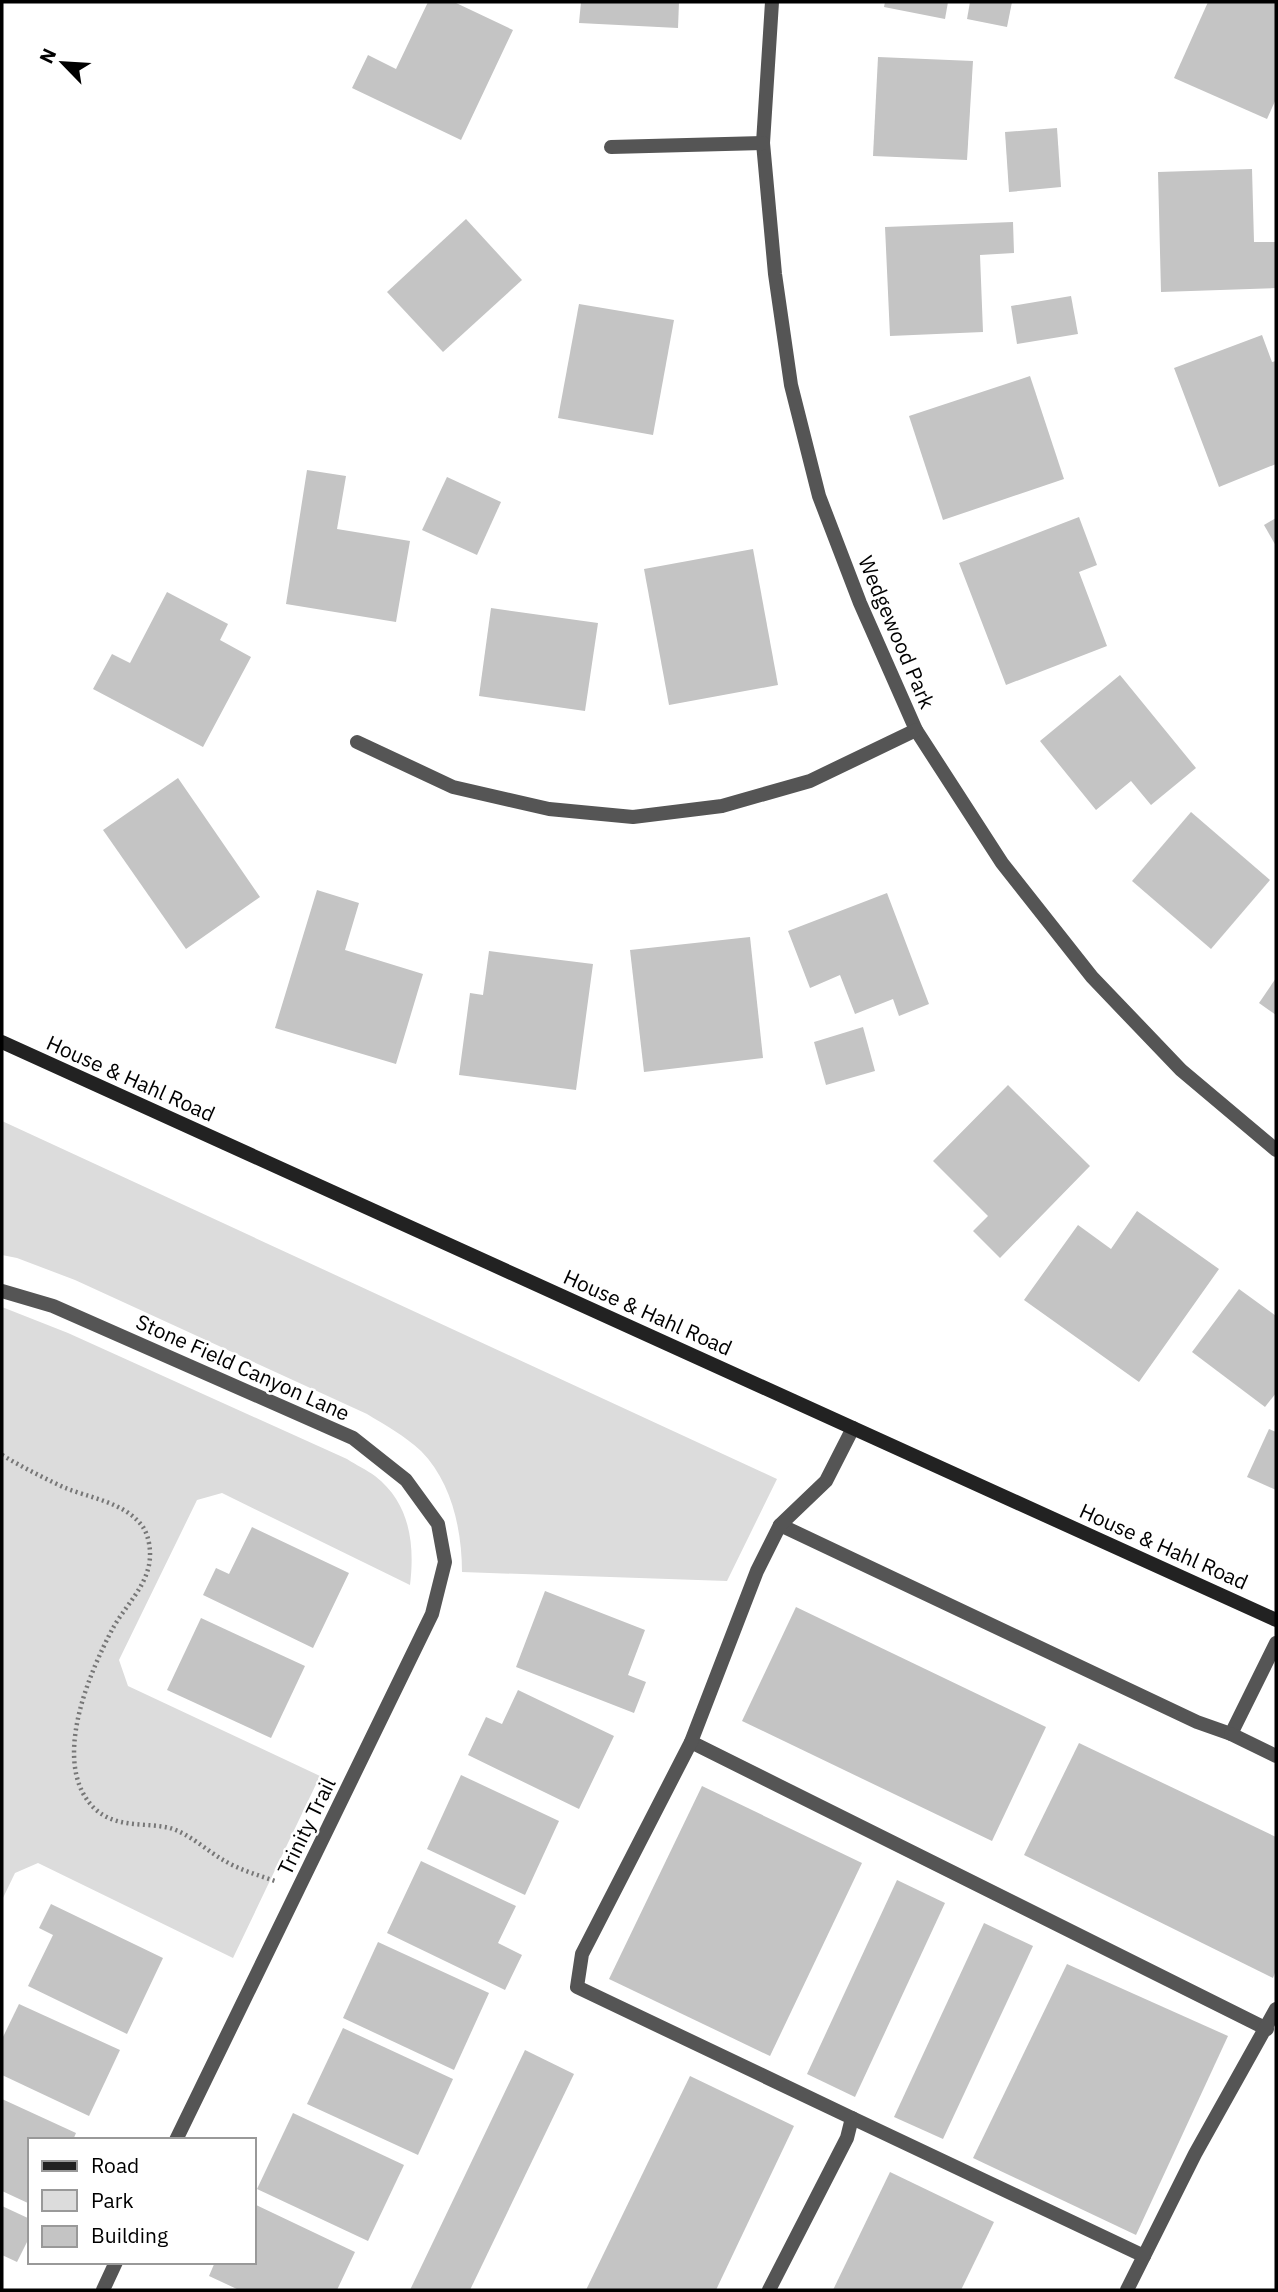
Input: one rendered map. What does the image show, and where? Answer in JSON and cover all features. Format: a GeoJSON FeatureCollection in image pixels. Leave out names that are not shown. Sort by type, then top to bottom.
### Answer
{"type":"FeatureCollection","features":[{"type":"Feature","properties":{"kind":"street","name":"Wedgewood Park"},"geometry":{"type":"LineString","coordinates":[[772,2],[763,143],[775,274],[791,385],[816,484],[860,603],[916,730],[1002,863],[1092,977],[1181,1070],[1276,1150]]}},
{"type":"Feature","properties":{"kind":"street"},"geometry":{"type":"LineString","coordinates":[[611,147],[763,143]]}},
{"type":"Feature","properties":{"kind":"street"},"geometry":{"type":"LineString","coordinates":[[357,742],[453,787],[549,809],[633,817],[722,806],[810,781],[916,730]]}},
{"type":"Feature","properties":{"kind":"street","name":"House & Hahl Road"},"geometry":{"type":"LineString","coordinates":[[2,1042],[1276,1620]]}},
{"type":"Feature","properties":{"kind":"street","name":"Stone Field Canyon Lane"},"geometry":{"type":"LineString","coordinates":[[2,1291],[53,1306],[353,1438],[406,1480],[438,1524]]}},
{"type":"Feature","properties":{"kind":"street"},"geometry":{"type":"LineString","coordinates":[[853,1428],[826,1480],[780,1525],[757,1570],[691,1742],[582,1954],[577,1987],[1144,2256]]}},
{"type":"Feature","properties":{"kind":"street","name":"Trinity Trail"},"geometry":{"type":"LineString","coordinates":[[177,2138],[432,1614],[445,1562],[438,1524]]}},
{"type":"Feature","properties":{"kind":"street"},"geometry":{"type":"LineString","coordinates":[[780,1525],[1197,1722],[1231,1734],[1276,1756]]}},
{"type":"Feature","properties":{"kind":"street"},"geometry":{"type":"LineString","coordinates":[[1231,1734],[1276,1643]]}},
{"type":"Feature","properties":{"kind":"street"},"geometry":{"type":"LineString","coordinates":[[691,1742],[1267,2029]]}},
{"type":"Feature","properties":{"kind":"street"},"geometry":{"type":"LineString","coordinates":[[1126,2290],[1195,2154],[1276,2009]]}},
{"type":"Feature","properties":{"kind":"street"},"geometry":{"type":"LineString","coordinates":[[769,2290],[847,2138],[852,2118]]}},
{"type":"Feature","properties":{"kind":"street"},"geometry":{"type":"LineString","coordinates":[[103,2290],[115,2264]]}},
{"type":"Feature","properties":{"kind":"path"},"geometry":{"type":"LineString","coordinates":[[2,1455],[64,1487],[120,1508],[144,1528],[148,1541],[149,1568],[95,1663],[81,1702],[75,1763],[85,1794],[94,1808],[123,1823],[170,1828],[226,1862],[298,1889]]}},
{"type":"Feature","properties":{"kind":"green space"},"geometry":{"type":"Polygon","coordinates":[[[2,1121],[777,1479],[727,1581],[462,1572],[460,1540],[448,1492],[432,1463],[402,1436],[367,1414],[75,1280],[2,1255],[2,1121]]]}},
{"type":"Feature","properties":{"kind":"green space"},"geometry":{"type":"Polygon","coordinates":[[[2,1307],[68,1333],[347,1459],[387,1487],[403,1512],[412,1554],[410,1585],[222,1493],[197,1500],[119,1660],[128,1686],[320,1776],[233,1958],[38,1863],[15,1873],[2,1900],[2,1307]]]}},
{"type":"Feature","properties":{"kind":"building"},"geometry":{"type":"Polygon","coordinates":[[[428,2],[454,2],[513,30],[461,140],[352,88],[368,55],[396,69],[428,2]]]}},
{"type":"Feature","properties":{"kind":"building"},"geometry":{"type":"Polygon","coordinates":[[[581,2],[679,2],[678,28],[579,23],[581,2]]]}},
{"type":"Feature","properties":{"kind":"building"},"geometry":{"type":"Polygon","coordinates":[[[885,2],[948,2],[945,19],[884,7],[885,2]]]}},
{"type":"Feature","properties":{"kind":"building"},"geometry":{"type":"Polygon","coordinates":[[[970,2],[1012,2],[1007,27],[967,19],[970,2]]]}},
{"type":"Feature","properties":{"kind":"building"},"geometry":{"type":"Polygon","coordinates":[[[1208,2],[1276,2],[1276,99],[1267,119],[1174,78],[1208,2]]]}},
{"type":"Feature","properties":{"kind":"building"},"geometry":{"type":"Polygon","coordinates":[[[878,57],[973,61],[967,160],[873,156],[878,57]]]}},
{"type":"Feature","properties":{"kind":"building"},"geometry":{"type":"Polygon","coordinates":[[[1057,128],[1061,187],[1009,192],[1005,132],[1057,128]]]}},
{"type":"Feature","properties":{"kind":"building"},"geometry":{"type":"Polygon","coordinates":[[[1252,169],[1254,242],[1276,242],[1276,288],[1161,292],[1158,172],[1252,169]]]}},
{"type":"Feature","properties":{"kind":"building"},"geometry":{"type":"Polygon","coordinates":[[[466,219],[522,280],[443,352],[387,292],[466,219]]]}},
{"type":"Feature","properties":{"kind":"building"},"geometry":{"type":"Polygon","coordinates":[[[1013,222],[1014,253],[980,255],[983,332],[890,336],[885,227],[1013,222]]]}},
{"type":"Feature","properties":{"kind":"building"},"geometry":{"type":"Polygon","coordinates":[[[1071,296],[1078,334],[1017,344],[1011,306],[1071,296]]]}},
{"type":"Feature","properties":{"kind":"building"},"geometry":{"type":"Polygon","coordinates":[[[579,304],[674,320],[653,435],[558,418],[579,304]]]}},
{"type":"Feature","properties":{"kind":"building"},"geometry":{"type":"Polygon","coordinates":[[[1262,335],[1272,362],[1276,361],[1276,464],[1219,487],[1174,368],[1262,335]]]}},
{"type":"Feature","properties":{"kind":"building"},"geometry":{"type":"Polygon","coordinates":[[[1030,376],[1064,479],[943,520],[909,416],[1030,376]]]}},
{"type":"Feature","properties":{"kind":"building"},"geometry":{"type":"Polygon","coordinates":[[[307,470],[346,476],[337,529],[410,541],[396,622],[286,604],[307,470]]]}},
{"type":"Feature","properties":{"kind":"building"},"geometry":{"type":"Polygon","coordinates":[[[447,477],[501,502],[477,555],[422,530],[447,477]]]}},
{"type":"Feature","properties":{"kind":"building"},"geometry":{"type":"Polygon","coordinates":[[[1079,517],[1097,565],[1079,572],[1107,646],[1006,685],[959,563],[1079,517]]]}},
{"type":"Feature","properties":{"kind":"building"},"geometry":{"type":"Polygon","coordinates":[[[1276,518],[1276,546],[1264,525],[1276,518]]]}},
{"type":"Feature","properties":{"kind":"building"},"geometry":{"type":"Polygon","coordinates":[[[753,549],[778,685],[669,705],[644,569],[753,549]]]}},
{"type":"Feature","properties":{"kind":"building"},"geometry":{"type":"Polygon","coordinates":[[[167,592],[228,624],[220,640],[251,657],[203,747],[93,689],[112,654],[130,663],[167,592]]]}},
{"type":"Feature","properties":{"kind":"building"},"geometry":{"type":"Polygon","coordinates":[[[491,608],[598,623],[585,711],[479,696],[491,608]]]}},
{"type":"Feature","properties":{"kind":"building"},"geometry":{"type":"Polygon","coordinates":[[[1120,675],[1196,768],[1151,805],[1131,781],[1096,810],[1040,741],[1120,675]]]}},
{"type":"Feature","properties":{"kind":"building"},"geometry":{"type":"Polygon","coordinates":[[[178,778],[260,897],[186,949],[103,830],[178,778]]]}},
{"type":"Feature","properties":{"kind":"building"},"geometry":{"type":"Polygon","coordinates":[[[1191,812],[1270,880],[1211,949],[1132,881],[1191,812]]]}},
{"type":"Feature","properties":{"kind":"building"},"geometry":{"type":"Polygon","coordinates":[[[317,890],[359,903],[345,950],[423,974],[396,1064],[275,1028],[317,890]]]}},
{"type":"Feature","properties":{"kind":"building"},"geometry":{"type":"Polygon","coordinates":[[[887,893],[929,1004],[899,1016],[893,999],[855,1014],[840,975],[810,988],[788,931],[887,893]]]}},
{"type":"Feature","properties":{"kind":"building"},"geometry":{"type":"Polygon","coordinates":[[[750,937],[763,1058],[644,1072],[630,950],[750,937]]]}},
{"type":"Feature","properties":{"kind":"building"},"geometry":{"type":"Polygon","coordinates":[[[489,951],[593,964],[576,1090],[459,1075],[470,993],[483,995],[489,951]]]}},
{"type":"Feature","properties":{"kind":"building"},"geometry":{"type":"Polygon","coordinates":[[[1276,978],[1276,1015],[1259,1003],[1276,978]]]}},
{"type":"Feature","properties":{"kind":"building"},"geometry":{"type":"Polygon","coordinates":[[[863,1027],[875,1071],[826,1085],[814,1042],[863,1027]]]}},
{"type":"Feature","properties":{"kind":"building"},"geometry":{"type":"Polygon","coordinates":[[[1008,1085],[1090,1166],[1000,1258],[973,1231],[988,1216],[933,1161],[1008,1085]]]}},
{"type":"Feature","properties":{"kind":"building"},"geometry":{"type":"Polygon","coordinates":[[[1137,1211],[1219,1269],[1139,1382],[1024,1300],[1078,1225],[1111,1249],[1137,1211]]]}},
{"type":"Feature","properties":{"kind":"building"},"geometry":{"type":"Polygon","coordinates":[[[1239,1289],[1276,1316],[1276,1393],[1265,1407],[1192,1352],[1239,1289]]]}},
{"type":"Feature","properties":{"kind":"building"},"geometry":{"type":"Polygon","coordinates":[[[1269,1429],[1276,1432],[1276,1490],[1247,1477],[1269,1429]]]}},
{"type":"Feature","properties":{"kind":"building"},"geometry":{"type":"Polygon","coordinates":[[[252,1527],[349,1573],[313,1648],[203,1595],[216,1568],[229,1574],[252,1527]]]}},
{"type":"Feature","properties":{"kind":"building"},"geometry":{"type":"Polygon","coordinates":[[[545,1591],[645,1630],[628,1675],[646,1682],[634,1713],[516,1667],[545,1591]]]}},
{"type":"Feature","properties":{"kind":"building"},"geometry":{"type":"Polygon","coordinates":[[[796,1607],[1046,1727],[992,1841],[742,1721],[796,1607]]]}},
{"type":"Feature","properties":{"kind":"building"},"geometry":{"type":"Polygon","coordinates":[[[201,1618],[305,1666],[271,1738],[167,1690],[201,1618]]]}},
{"type":"Feature","properties":{"kind":"building"},"geometry":{"type":"Polygon","coordinates":[[[518,1690],[614,1736],[579,1809],[468,1755],[486,1717],[502,1724],[518,1690]]]}},
{"type":"Feature","properties":{"kind":"building"},"geometry":{"type":"Polygon","coordinates":[[[1079,1743],[1276,1837],[1276,1970],[1273,1978],[1024,1855],[1079,1743]]]}},
{"type":"Feature","properties":{"kind":"building"},"geometry":{"type":"Polygon","coordinates":[[[461,1775],[559,1821],[525,1895],[427,1849],[461,1775]]]}},
{"type":"Feature","properties":{"kind":"building"},"geometry":{"type":"Polygon","coordinates":[[[702,1786],[862,1863],[770,2056],[609,1979],[702,1786]]]}},
{"type":"Feature","properties":{"kind":"building"},"geometry":{"type":"Polygon","coordinates":[[[421,1861],[516,1906],[498,1943],[522,1955],[505,1990],[387,1933],[421,1861]]]}},
{"type":"Feature","properties":{"kind":"building"},"geometry":{"type":"Polygon","coordinates":[[[897,1880],[945,1903],[855,2097],[807,2074],[897,1880]]]}},
{"type":"Feature","properties":{"kind":"building"},"geometry":{"type":"Polygon","coordinates":[[[51,1904],[163,1958],[127,2034],[28,1986],[53,1935],[39,1928],[51,1904]]]}},
{"type":"Feature","properties":{"kind":"building"},"geometry":{"type":"Polygon","coordinates":[[[984,1923],[1033,1946],[943,2139],[894,2117],[984,1923]]]}},
{"type":"Feature","properties":{"kind":"building"},"geometry":{"type":"Polygon","coordinates":[[[378,1942],[489,1993],[454,2070],[343,2018],[378,1942]]]}},
{"type":"Feature","properties":{"kind":"building"},"geometry":{"type":"Polygon","coordinates":[[[1067,1964],[1228,2036],[1136,2235],[973,2158],[1067,1964]]]}},
{"type":"Feature","properties":{"kind":"building"},"geometry":{"type":"Polygon","coordinates":[[[19,2004],[120,2050],[89,2116],[2,2075],[2,2039],[19,2004]]]}},
{"type":"Feature","properties":{"kind":"building"},"geometry":{"type":"Polygon","coordinates":[[[343,2028],[453,2079],[418,2155],[307,2104],[343,2028]]]}},
{"type":"Feature","properties":{"kind":"building"},"geometry":{"type":"Polygon","coordinates":[[[525,2050],[574,2074],[470,2290],[410,2290],[525,2050]]]}},
{"type":"Feature","properties":{"kind":"building"},"geometry":{"type":"Polygon","coordinates":[[[690,2076],[794,2126],[716,2290],[586,2290],[690,2076]]]}},
{"type":"Feature","properties":{"kind":"building"},"geometry":{"type":"Polygon","coordinates":[[[2,2099],[76,2133],[74,2138],[28,2138],[28,2203],[2,2191],[2,2099]]]}},
{"type":"Feature","properties":{"kind":"building"},"geometry":{"type":"Polygon","coordinates":[[[293,2113],[404,2165],[368,2241],[257,2189],[293,2113]]]}},
{"type":"Feature","properties":{"kind":"building"},"geometry":{"type":"Polygon","coordinates":[[[890,2172],[994,2222],[961,2290],[833,2290],[890,2172]]]}},
{"type":"Feature","properties":{"kind":"building"},"geometry":{"type":"Polygon","coordinates":[[[256,2205],[355,2252],[337,2290],[239,2290],[209,2276],[214,2264],[256,2264],[256,2205]]]}},
{"type":"Feature","properties":{"kind":"building"},"geometry":{"type":"Polygon","coordinates":[[[2,2206],[28,2218],[28,2240],[17,2262],[2,2255],[2,2206]]]}}]}
